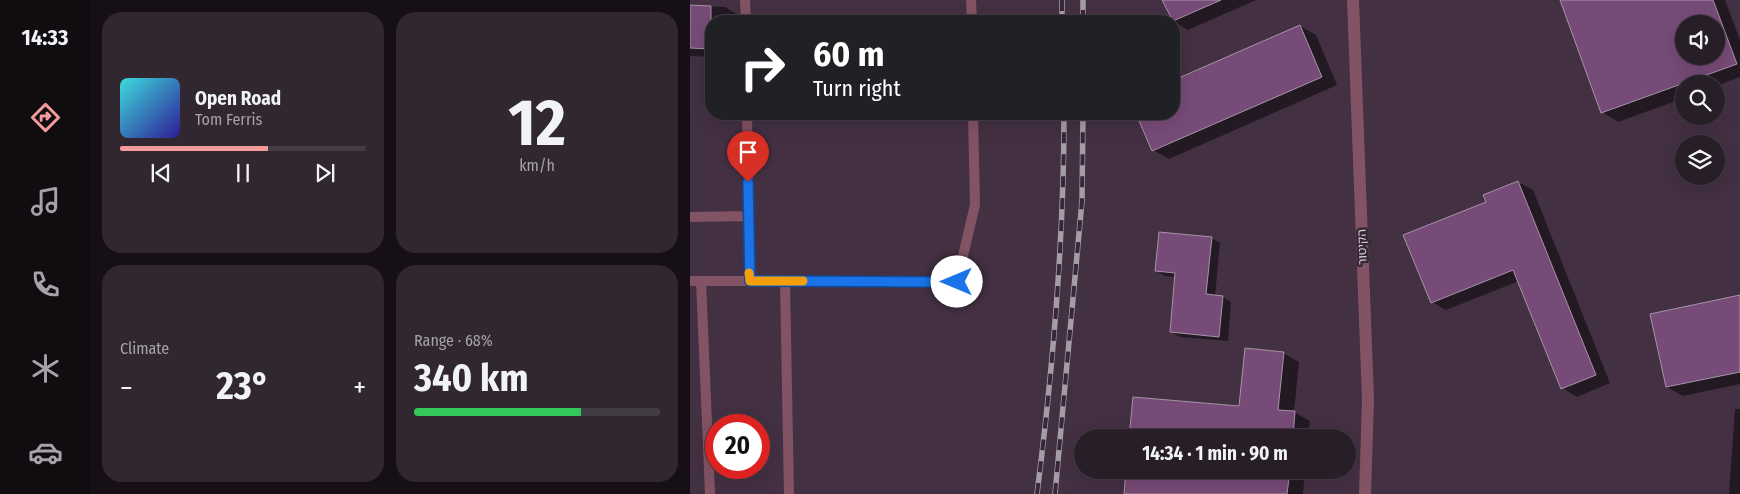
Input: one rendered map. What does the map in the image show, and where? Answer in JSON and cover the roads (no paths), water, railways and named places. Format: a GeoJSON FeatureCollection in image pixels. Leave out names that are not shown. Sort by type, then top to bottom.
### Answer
{"type":"FeatureCollection","features":[{"type":"Feature","properties":{"kind":"street","name":"הקיטור"},"geometry":{"type":"LineString","coordinates":[[1353,0],[1368,400],[1365,494]]}},
{"type":"Feature","properties":{"kind":"lane"},"geometry":{"type":"LineString","coordinates":[[745,0],[746,15]]}},
{"type":"Feature","properties":{"kind":"lane"},"geometry":{"type":"LineString","coordinates":[[971,0],[972,15]]}},
{"type":"Feature","properties":{"kind":"lane"},"geometry":{"type":"LineString","coordinates":[[747,120],[750,281]]}},
{"type":"Feature","properties":{"kind":"lane"},"geometry":{"type":"LineString","coordinates":[[710,494],[695,281],[957,282],[975,205],[973,120]]}},
{"type":"Feature","properties":{"kind":"lane"},"geometry":{"type":"LineString","coordinates":[[690,216],[748,216]]}},
{"type":"Feature","properties":{"kind":"lane"},"geometry":{"type":"LineString","coordinates":[[785,281],[789,494]]}},
{"type":"Feature","properties":{"kind":"railway"},"geometry":{"type":"LineString","coordinates":[[1062,0],[1062,15]]}},
{"type":"Feature","properties":{"kind":"railway"},"geometry":{"type":"LineString","coordinates":[[1083,0],[1083,15]]}},
{"type":"Feature","properties":{"kind":"railway"},"geometry":{"type":"LineString","coordinates":[[1037,494],[1048,399],[1060,257],[1064,120]]}},
{"type":"Feature","properties":{"kind":"railway"},"geometry":{"type":"LineString","coordinates":[[1055,494],[1082,201],[1083,120]]}}]}
